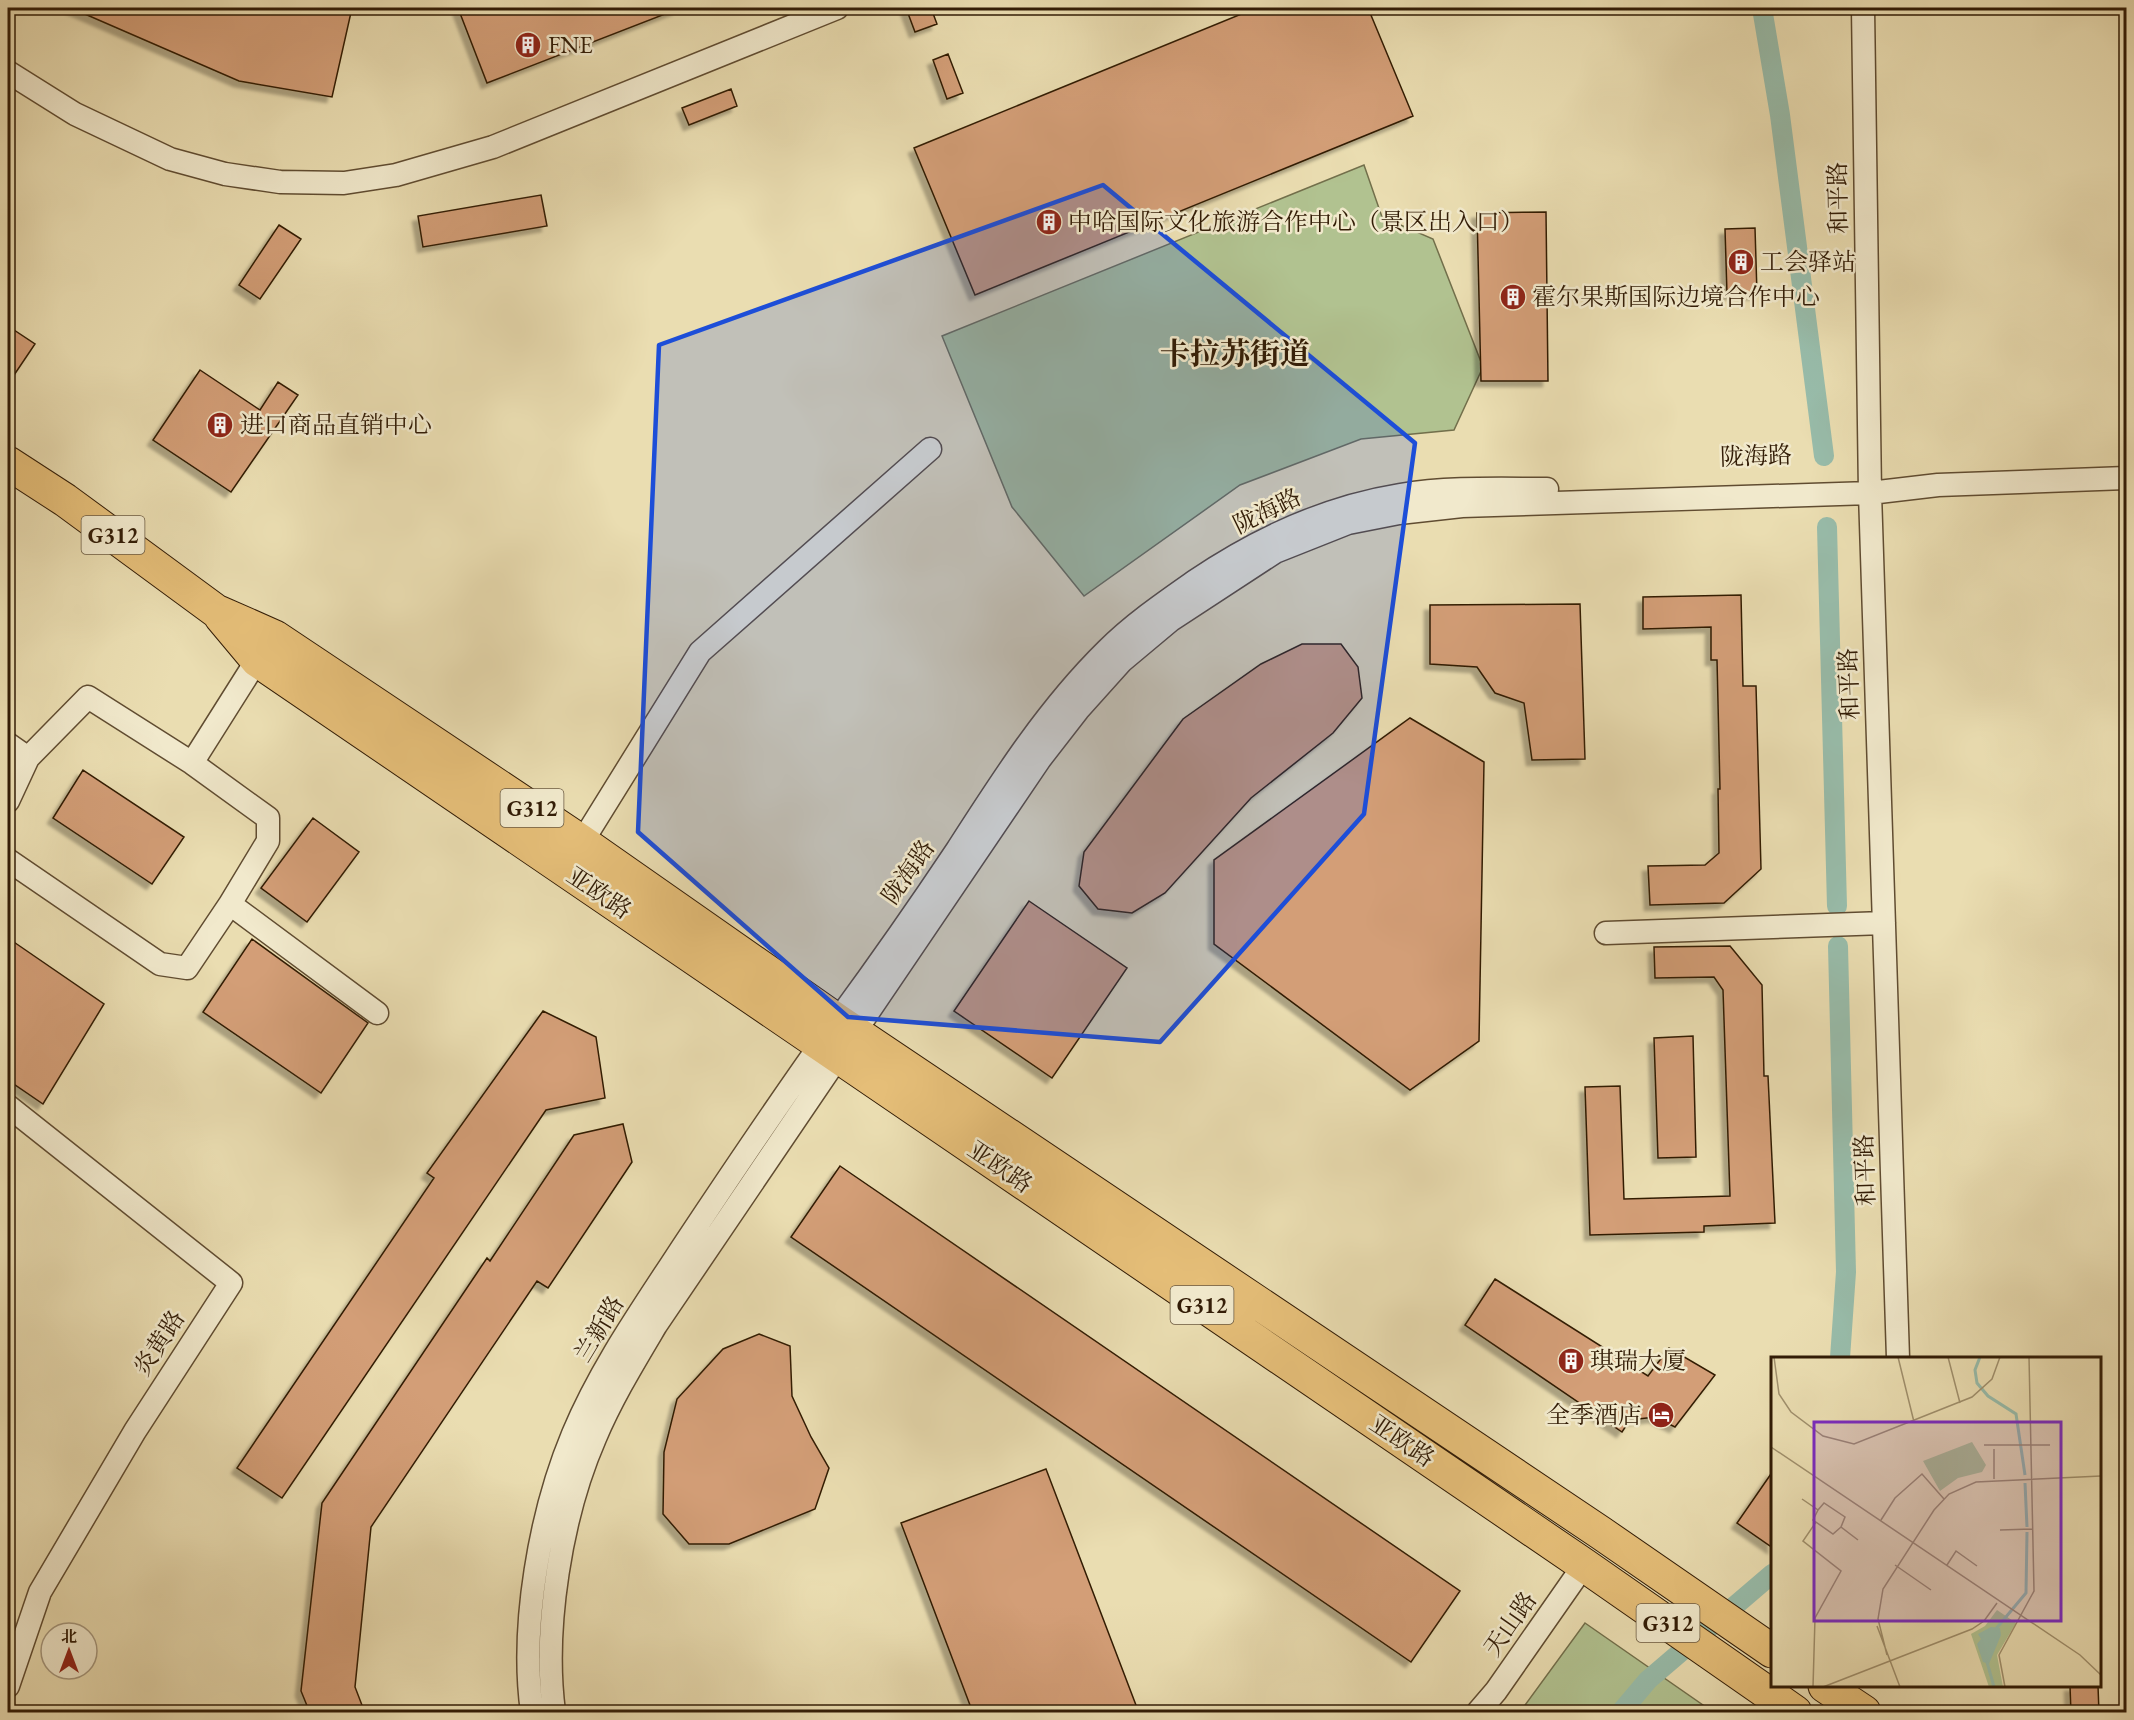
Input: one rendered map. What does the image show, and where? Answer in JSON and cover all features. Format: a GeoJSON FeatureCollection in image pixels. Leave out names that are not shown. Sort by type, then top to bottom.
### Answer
{"type":"FeatureCollection","features":[{"type":"Feature","properties":{"kind":"highway","name":"亚欧路"},"geometry":{"type":"LineString","coordinates":[[8,463],[65,500],[216,610],[275,637],[582,842],[838,1039],[1584,1565],[1785,1703]]}},
{"type":"Feature","properties":{"kind":"highway","name":"亚欧路"},"geometry":{"type":"LineString","coordinates":[[216,610],[257,660],[838,1039],[1148,1231],[1601,1533],[1771,1650]]}},
{"type":"Feature","properties":{"kind":"highway"},"geometry":{"type":"LineString","coordinates":[[1826,1687],[1864,1713]]}},
{"type":"Feature","properties":{"kind":"street"},"geometry":{"type":"LineString","coordinates":[[8,72],[75,114],[170,159],[236,176],[280,182],[344,183],[396,175],[493,147],[837,8]]}},
{"type":"Feature","properties":{"kind":"street","name":"和平路"},"geometry":{"type":"LineString","coordinates":[[1863,8],[1870,486],[1898,1357]]}},
{"type":"Feature","properties":{"kind":"street"},"geometry":{"type":"LineString","coordinates":[[582,842],[699,652],[930,449]]}},
{"type":"Feature","properties":{"kind":"street","name":"陇海路"},"geometry":{"type":"LineString","coordinates":[[838,1039],[1078,710],[1122,661],[1171,620],[1275,552],[1348,523],[1399,513],[1462,506],[1870,486],[2127,478]]}},
{"type":"Feature","properties":{"kind":"street"},"geometry":{"type":"LineString","coordinates":[[192,763],[257,660]]}},
{"type":"Feature","properties":{"kind":"street"},"geometry":{"type":"LineString","coordinates":[[8,801],[28,758],[88,697],[192,763],[268,818],[268,841],[230,904],[187,968],[160,964],[10,867]]}},
{"type":"Feature","properties":{"kind":"street"},"geometry":{"type":"LineString","coordinates":[[8,744],[28,758]]}},
{"type":"Feature","properties":{"kind":"street"},"geometry":{"type":"LineString","coordinates":[[230,904],[377,1013]]}},
{"type":"Feature","properties":{"kind":"street"},"geometry":{"type":"LineString","coordinates":[[1606,933],[1884,923]]}},
{"type":"Feature","properties":{"kind":"street","name":"兰新路"},"geometry":{"type":"LineString","coordinates":[[532,1713],[529,1655],[533,1597],[554,1485],[574,1431],[601,1375],[636,1317],[838,1039]]}},
{"type":"Feature","properties":{"kind":"street","name":"兰新路"},"geometry":{"type":"LineString","coordinates":[[554,1713],[552,1656],[555,1597],[575,1494],[594,1439],[622,1383],[656,1325],[838,1039]]}},
{"type":"Feature","properties":{"kind":"street","name":"炎黄路"},"geometry":{"type":"LineString","coordinates":[[8,1106],[231,1283],[135,1431],[40,1592],[8,1686]]}},
{"type":"Feature","properties":{"kind":"street","name":"天山路"},"geometry":{"type":"LineString","coordinates":[[1478,1713],[1496,1691],[1584,1565]]}},
{"type":"Feature","properties":{"kind":"highlighted area"},"geometry":{"type":"Polygon","coordinates":[[[1103,185],[1415,443],[1364,814],[1160,1042],[848,1017],[638,832],[659,345],[1103,185]]]}},
{"type":"Feature","properties":{"kind":"green space"},"geometry":{"type":"Polygon","coordinates":[[[1364,165],[1382,217],[1433,239],[1483,367],[1454,430],[1361,439],[1240,485],[1084,596],[1012,507],[942,336],[1364,165]]]}},
{"type":"Feature","properties":{"kind":"green space"},"geometry":{"type":"Polygon","coordinates":[[[1585,1623],[1713,1712],[1520,1712],[1585,1623]]]}},
{"type":"Feature","properties":{"kind":"building"},"geometry":{"type":"Polygon","coordinates":[[[71,8],[352,8],[332,97],[239,81],[71,8]]]}},
{"type":"Feature","properties":{"kind":"building","name":"FNE"},"geometry":{"type":"Polygon","coordinates":[[[458,8],[677,8],[678,9],[487,83],[458,8]]]}},
{"type":"Feature","properties":{"kind":"building"},"geometry":{"type":"Polygon","coordinates":[[[906,8],[931,8],[937,24],[915,32],[906,8]]]}},
{"type":"Feature","properties":{"kind":"building","name":"中哈国际文化旅游合作中心（景区出入口）"},"geometry":{"type":"Polygon","coordinates":[[[1256,8],[1368,8],[1413,116],[975,295],[914,148],[1256,8]]]}},
{"type":"Feature","properties":{"kind":"building"},"geometry":{"type":"Polygon","coordinates":[[[948,54],[963,93],[947,99],[933,60],[948,54]]]}},
{"type":"Feature","properties":{"kind":"building"},"geometry":{"type":"Polygon","coordinates":[[[731,89],[737,106],[689,125],[682,108],[731,89]]]}},
{"type":"Feature","properties":{"kind":"building"},"geometry":{"type":"Polygon","coordinates":[[[541,195],[547,226],[423,247],[418,216],[541,195]]]}},
{"type":"Feature","properties":{"kind":"building","name":"霍尔果斯国际边境合作中心"},"geometry":{"type":"Polygon","coordinates":[[[1546,212],[1548,381],[1481,381],[1477,213],[1546,212]]]}},
{"type":"Feature","properties":{"kind":"building"},"geometry":{"type":"Polygon","coordinates":[[[279,225],[301,239],[260,299],[239,285],[279,225]]]}},
{"type":"Feature","properties":{"kind":"building","name":"工会驿站"},"geometry":{"type":"Polygon","coordinates":[[[1755,228],[1757,294],[1727,294],[1725,229],[1755,228]]]}},
{"type":"Feature","properties":{"kind":"building"},"geometry":{"type":"Polygon","coordinates":[[[8,326],[35,344],[8,384],[8,326]]]}},
{"type":"Feature","properties":{"kind":"building","name":"进口商品直销中心"},"geometry":{"type":"Polygon","coordinates":[[[200,370],[260,410],[278,382],[298,395],[231,492],[153,440],[200,370]]]}},
{"type":"Feature","properties":{"kind":"building"},"geometry":{"type":"Polygon","coordinates":[[[1741,595],[1743,686],[1756,686],[1761,869],[1724,903],[1650,905],[1648,866],[1705,865],[1719,853],[1718,789],[1720,789],[1717,660],[1711,660],[1711,627],[1643,629],[1643,597],[1741,595]]]}},
{"type":"Feature","properties":{"kind":"building"},"geometry":{"type":"Polygon","coordinates":[[[1580,604],[1585,759],[1532,760],[1524,703],[1495,693],[1477,667],[1430,664],[1430,605],[1580,604]]]}},
{"type":"Feature","properties":{"kind":"building"},"geometry":{"type":"Polygon","coordinates":[[[1302,644],[1341,644],[1358,667],[1362,698],[1333,733],[1251,798],[1165,893],[1132,913],[1098,909],[1079,886],[1084,852],[1183,719],[1261,664],[1302,644]]]}},
{"type":"Feature","properties":{"kind":"building"},"geometry":{"type":"Polygon","coordinates":[[[1410,718],[1484,762],[1479,1041],[1410,1090],[1214,944],[1214,860],[1410,718]]]}},
{"type":"Feature","properties":{"kind":"building"},"geometry":{"type":"Polygon","coordinates":[[[83,770],[184,837],[152,884],[53,818],[83,770]]]}},
{"type":"Feature","properties":{"kind":"building"},"geometry":{"type":"Polygon","coordinates":[[[313,818],[359,852],[307,922],[261,888],[313,818]]]}},
{"type":"Feature","properties":{"kind":"building"},"geometry":{"type":"Polygon","coordinates":[[[1029,901],[1127,968],[1052,1078],[954,1011],[1029,901]]]}},
{"type":"Feature","properties":{"kind":"building"},"geometry":{"type":"Polygon","coordinates":[[[8,938],[104,1004],[43,1104],[8,1080],[8,938]]]}},
{"type":"Feature","properties":{"kind":"building"},"geometry":{"type":"Polygon","coordinates":[[[252,939],[368,1023],[321,1093],[203,1012],[252,939]]]}},
{"type":"Feature","properties":{"kind":"building"},"geometry":{"type":"Polygon","coordinates":[[[1730,946],[1762,985],[1764,1076],[1768,1076],[1775,1223],[1704,1226],[1704,1232],[1590,1235],[1585,1087],[1620,1086],[1624,1199],[1730,1196],[1723,990],[1714,977],[1655,978],[1654,947],[1730,946]]]}},
{"type":"Feature","properties":{"kind":"building"},"geometry":{"type":"Polygon","coordinates":[[[543,1011],[596,1037],[605,1098],[546,1110],[282,1498],[237,1468],[434,1178],[427,1173],[543,1011]]]}},
{"type":"Feature","properties":{"kind":"building"},"geometry":{"type":"Polygon","coordinates":[[[1693,1036],[1696,1157],[1658,1158],[1654,1038],[1693,1036]]]}},
{"type":"Feature","properties":{"kind":"building"},"geometry":{"type":"Polygon","coordinates":[[[623,1124],[632,1162],[548,1288],[537,1281],[371,1527],[355,1687],[365,1713],[310,1713],[301,1691],[322,1503],[487,1258],[490,1261],[574,1135],[623,1124]]]}},
{"type":"Feature","properties":{"kind":"building"},"geometry":{"type":"Polygon","coordinates":[[[840,1166],[1460,1591],[1411,1662],[791,1237],[840,1166]]]}},
{"type":"Feature","properties":{"kind":"building","name":"琪瑞大厦"},"geometry":{"type":"Polygon","coordinates":[[[1495,1279],[1648,1376],[1669,1348],[1715,1375],[1675,1427],[1655,1417],[1630,1420],[1622,1432],[1465,1325],[1495,1279]]]}},
{"type":"Feature","properties":{"kind":"building"},"geometry":{"type":"Polygon","coordinates":[[[759,1334],[790,1346],[792,1396],[811,1437],[829,1468],[815,1509],[729,1544],[689,1544],[663,1514],[664,1452],[677,1399],[723,1349],[759,1334]]]}},
{"type":"Feature","properties":{"kind":"building"},"geometry":{"type":"Polygon","coordinates":[[[1046,1469],[1139,1713],[973,1713],[901,1523],[1046,1469]]]}},
{"type":"Feature","properties":{"kind":"building"},"geometry":{"type":"Polygon","coordinates":[[[1771,1474],[1771,1547],[1737,1523],[1771,1474]]]}},
{"type":"Feature","properties":{"kind":"building"},"geometry":{"type":"Polygon","coordinates":[[[2070,1687],[2098,1687],[2099,1713],[2071,1713],[2070,1687]]]}},
{"type":"Feature","properties":{"kind":"waterway"},"geometry":{"type":"LineString","coordinates":[[1762,8],[1780,115],[1824,456]]}},
{"type":"Feature","properties":{"kind":"waterway"},"geometry":{"type":"LineString","coordinates":[[1827,527],[1837,906]]}},
{"type":"Feature","properties":{"kind":"waterway"},"geometry":{"type":"LineString","coordinates":[[1838,946],[1846,1272],[1840,1357]]}},
{"type":"Feature","properties":{"kind":"waterway"},"geometry":{"type":"LineString","coordinates":[[1621,1712],[1648,1680],[1771,1575]]}},
{"type":"Feature","properties":{"kind":"place","name":"FNE"},"geometry":{"type":"Point","coordinates":[528,45]}},
{"type":"Feature","properties":{"kind":"place","name":"中哈国际文化旅游合作中心（景区出入口）"},"geometry":{"type":"Point","coordinates":[1049,222]}},
{"type":"Feature","properties":{"kind":"place","name":"工会驿站"},"geometry":{"type":"Point","coordinates":[1741,262]}},
{"type":"Feature","properties":{"kind":"place","name":"霍尔果斯国际边境合作中心"},"geometry":{"type":"Point","coordinates":[1513,297]}},
{"type":"Feature","properties":{"kind":"place","name":"进口商品直销中心"},"geometry":{"type":"Point","coordinates":[220,425]}},
{"type":"Feature","properties":{"kind":"place","name":"琪瑞大厦"},"geometry":{"type":"Point","coordinates":[1571,1361]}},
{"type":"Feature","properties":{"kind":"place","name":"全季酒店"},"geometry":{"type":"Point","coordinates":[1661,1415]}},
{"type":"Feature","properties":{"kind":"district","name":"卡拉苏街道"},"geometry":{"type":"Point","coordinates":[1235,354]}}]}
